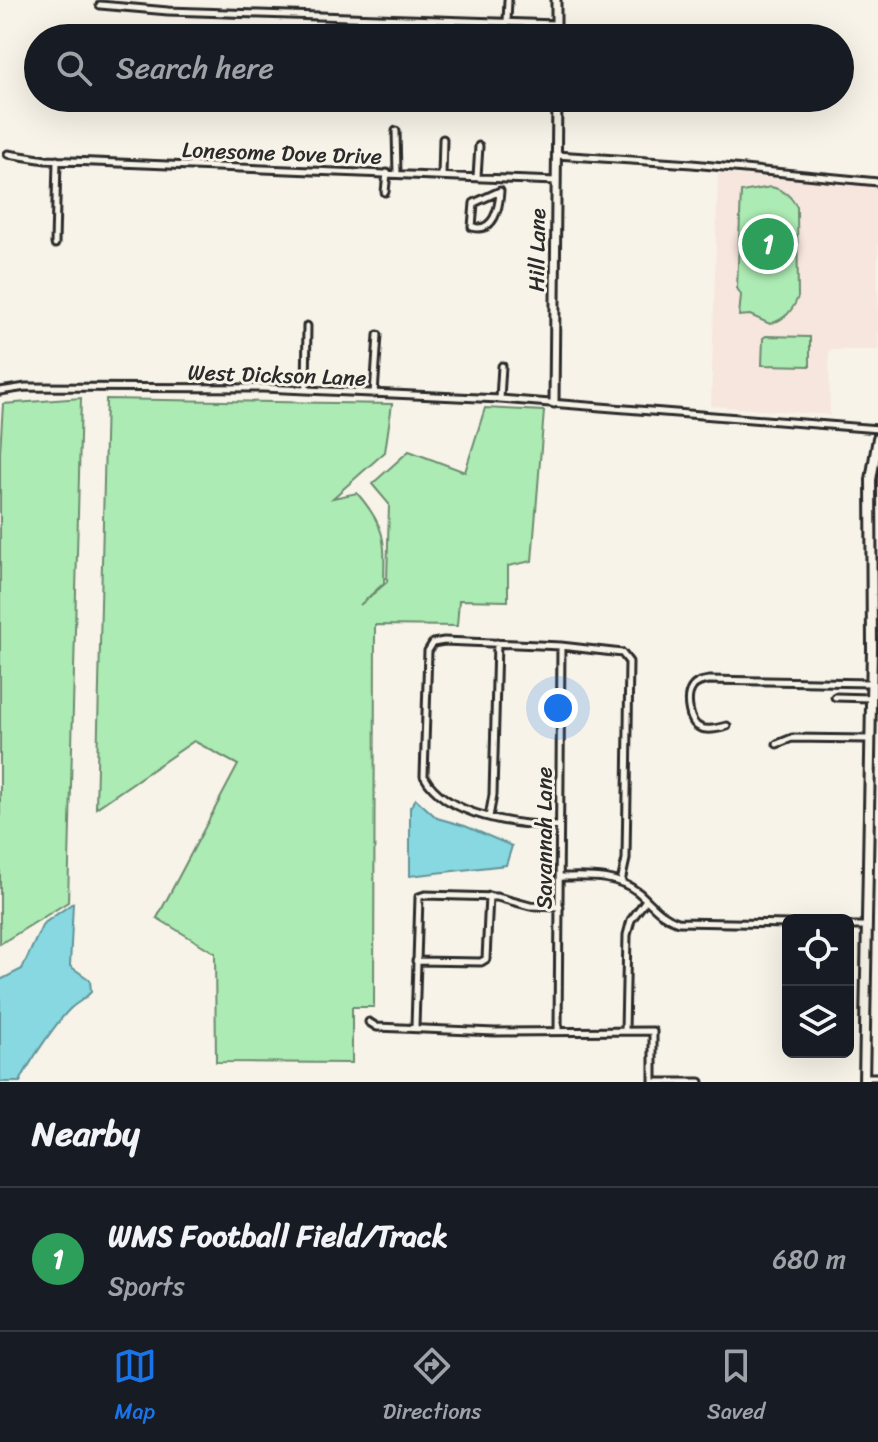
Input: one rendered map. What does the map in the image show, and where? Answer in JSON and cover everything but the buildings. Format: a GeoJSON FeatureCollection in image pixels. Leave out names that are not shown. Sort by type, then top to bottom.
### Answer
{"type":"FeatureCollection","features":[{"type":"Feature","properties":{"kind":"main road"},"geometry":{"type":"LineString","coordinates":[[864,1079],[870,683],[875,644],[871,480],[878,438]]}},
{"type":"Feature","properties":{"kind":"street"},"geometry":{"type":"LineString","coordinates":[[507,22],[508,0]]}},
{"type":"Feature","properties":{"kind":"street"},"geometry":{"type":"LineString","coordinates":[[100,5],[199,12],[556,24],[556,0]]}},
{"type":"Feature","properties":{"kind":"street","name":"Hill Lane"},"geometry":{"type":"LineString","coordinates":[[554,403],[557,112]]}},
{"type":"Feature","properties":{"kind":"street"},"geometry":{"type":"LineString","coordinates":[[396,131],[397,174]]}},
{"type":"Feature","properties":{"kind":"street"},"geometry":{"type":"LineString","coordinates":[[442,176],[443,139]]}},
{"type":"Feature","properties":{"kind":"street"},"geometry":{"type":"LineString","coordinates":[[477,177],[479,146]]}},
{"type":"Feature","properties":{"kind":"street","name":"Lonesome Dove Drive"},"geometry":{"type":"LineString","coordinates":[[8,154],[57,160],[556,181]]}},
{"type":"Feature","properties":{"kind":"street"},"geometry":{"type":"LineString","coordinates":[[556,155],[878,182]]}},
{"type":"Feature","properties":{"kind":"street"},"geometry":{"type":"LineString","coordinates":[[55,244],[57,160]]}},
{"type":"Feature","properties":{"kind":"street"},"geometry":{"type":"LineString","coordinates":[[385,192],[387,173]]}},
{"type":"Feature","properties":{"kind":"street"},"geometry":{"type":"LineString","coordinates":[[500,191],[474,203],[471,223],[475,229],[487,227],[498,210],[500,191],[509,178]]}},
{"type":"Feature","properties":{"kind":"street"},"geometry":{"type":"LineString","coordinates":[[306,390],[307,326]]}},
{"type":"Feature","properties":{"kind":"street"},"geometry":{"type":"LineString","coordinates":[[374,394],[378,335]]}},
{"type":"Feature","properties":{"kind":"street"},"geometry":{"type":"LineString","coordinates":[[500,399],[502,366]]}},
{"type":"Feature","properties":{"kind":"street","name":"West Dickson Lane"},"geometry":{"type":"LineString","coordinates":[[0,390],[26,387],[196,387],[306,390],[500,399],[878,429]]}},
{"type":"Feature","properties":{"kind":"street"},"geometry":{"type":"LineString","coordinates":[[559,826],[519,825],[489,817],[447,800],[428,784],[424,776],[428,651],[433,643],[561,646],[622,653],[627,657],[626,859],[621,882]]}},
{"type":"Feature","properties":{"kind":"street"},"geometry":{"type":"LineString","coordinates":[[489,817],[493,795],[497,643]]}},
{"type":"Feature","properties":{"kind":"street","name":"Savannah Lane"},"geometry":{"type":"LineString","coordinates":[[558,1031],[561,646]]}},
{"type":"Feature","properties":{"kind":"street"},"geometry":{"type":"LineString","coordinates":[[727,726],[707,729],[699,728],[694,723],[689,698],[691,690],[698,683],[709,680],[870,683]]}},
{"type":"Feature","properties":{"kind":"street"},"geometry":{"type":"LineString","coordinates":[[835,697],[870,698]]}},
{"type":"Feature","properties":{"kind":"street"},"geometry":{"type":"LineString","coordinates":[[777,744],[792,738],[869,739]]}},
{"type":"Feature","properties":{"kind":"street"},"geometry":{"type":"LineString","coordinates":[[560,877],[605,877],[621,882],[666,918],[678,922],[782,924]]}},
{"type":"Feature","properties":{"kind":"street"},"geometry":{"type":"LineString","coordinates":[[415,1027],[419,897],[489,896],[530,906],[560,907]]}},
{"type":"Feature","properties":{"kind":"street"},"geometry":{"type":"LineString","coordinates":[[416,961],[481,962],[486,959],[489,896]]}},
{"type":"Feature","properties":{"kind":"street"},"geometry":{"type":"LineString","coordinates":[[625,1031],[627,935],[631,920],[646,900]]}},
{"type":"Feature","properties":{"kind":"street"},"geometry":{"type":"LineString","coordinates":[[854,926],[866,926]]}},
{"type":"Feature","properties":{"kind":"street"},"geometry":{"type":"LineString","coordinates":[[369,1022],[377,1027],[495,1032],[653,1031],[654,1082],[700,1082]]}},
{"type":"Feature","properties":{"kind":"street"},"geometry":{"type":"LineString","coordinates":[[864,1079],[878,1077]]}},
{"type":"Feature","properties":{"kind":"shaded area"},"geometry":{"type":"Polygon","coordinates":[[[718,173],[878,186],[878,350],[829,350],[830,415],[711,406],[718,173]]]}},
{"type":"Feature","properties":{"kind":"green space"},"geometry":{"type":"Polygon","coordinates":[[[771,187],[787,194],[797,207],[798,297],[787,314],[770,324],[750,315],[739,316],[741,295],[737,288],[741,192],[771,187]]]}},
{"type":"Feature","properties":{"kind":"green space"},"geometry":{"type":"Polygon","coordinates":[[[810,337],[810,366],[762,365],[763,338],[810,337]]]}},
{"type":"Feature","properties":{"kind":"green space"},"geometry":{"type":"Polygon","coordinates":[[[81,398],[68,902],[0,944],[0,452],[3,404],[81,398]]]}},
{"type":"Feature","properties":{"kind":"green space"},"geometry":{"type":"Polygon","coordinates":[[[106,399],[392,404],[385,452],[333,498],[357,493],[374,515],[382,534],[384,583],[360,605],[387,582],[389,504],[372,484],[409,451],[465,472],[485,408],[544,411],[532,561],[508,566],[508,601],[459,600],[457,626],[375,625],[374,1007],[352,1007],[352,1063],[216,1062],[215,953],[157,918],[238,765],[194,741],[96,808],[106,399]]]}},
{"type":"Feature","properties":{"kind":"water"},"geometry":{"type":"Polygon","coordinates":[[[416,799],[437,818],[512,846],[506,865],[410,876],[410,807],[416,799]]]}},
{"type":"Feature","properties":{"kind":"water"},"geometry":{"type":"Polygon","coordinates":[[[73,903],[70,966],[90,980],[91,992],[58,1023],[20,1082],[0,1082],[0,980],[22,969],[43,924],[73,903]]]}},
{"type":"Feature","properties":{"kind":"place","name":"WMS Football Field/Track"},"geometry":{"type":"Point","coordinates":[768,244]}}]}
